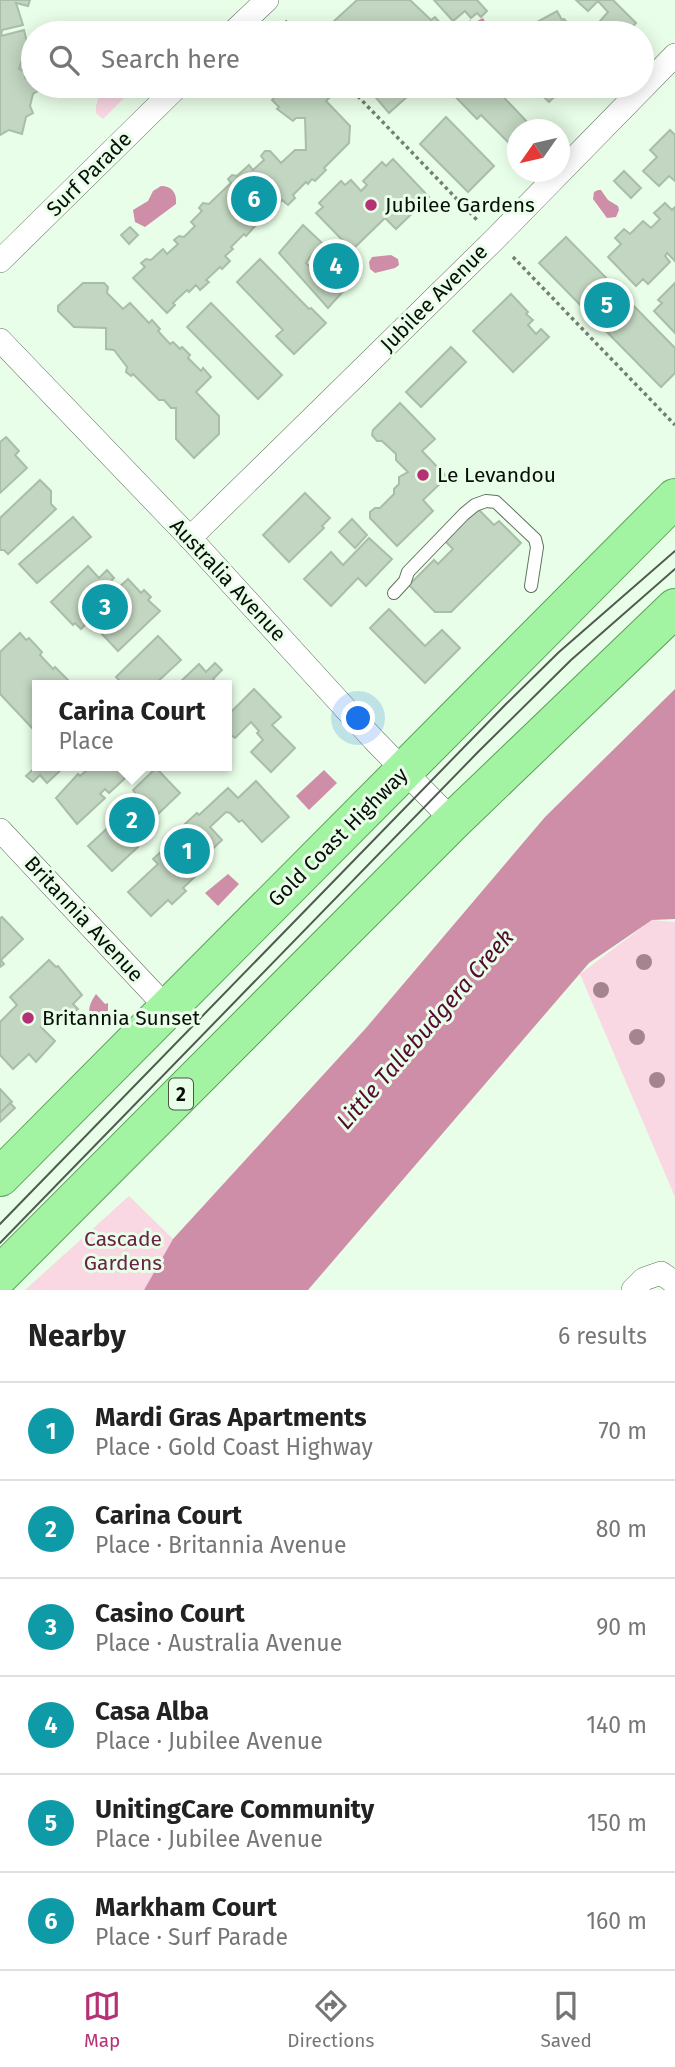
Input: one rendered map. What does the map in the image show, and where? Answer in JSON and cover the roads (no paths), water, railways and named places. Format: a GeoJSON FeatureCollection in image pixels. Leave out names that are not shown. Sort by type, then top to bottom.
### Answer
{"type":"FeatureCollection","features":[{"type":"Feature","properties":{"kind":"highway","name":"Gold Coast Highway"},"geometry":{"type":"LineString","coordinates":[[0,1177],[675,498]]}},
{"type":"Feature","properties":{"kind":"highway","name":"2"},"geometry":{"type":"LineString","coordinates":[[0,1275],[453,821],[675,608]]}},
{"type":"Feature","properties":{"kind":"street"},"geometry":{"type":"LineString","coordinates":[[245,21],[267,0]]}},
{"type":"Feature","properties":{"kind":"street","name":"Jubilee Avenue"},"geometry":{"type":"LineString","coordinates":[[654,76],[675,55]]}},
{"type":"Feature","properties":{"kind":"street","name":"Surf Parade"},"geometry":{"type":"LineString","coordinates":[[0,261],[166,98]]}},
{"type":"Feature","properties":{"kind":"street","name":"Jubilee Avenue"},"geometry":{"type":"LineString","coordinates":[[190,538],[495,239],[633,98]]}},
{"type":"Feature","properties":{"kind":"street","name":"Australia Avenue"},"geometry":{"type":"LineString","coordinates":[[0,340],[190,538],[453,821]]}},
{"type":"Feature","properties":{"kind":"street","name":"Britannia Avenue"},"geometry":{"type":"LineString","coordinates":[[0,830],[169,1009]]}},
{"type":"Feature","properties":{"kind":"street"},"geometry":{"type":"LineString","coordinates":[[633,1290],[644,1279],[668,1278]]}},
{"type":"Feature","properties":{"kind":"lane"},"geometry":{"type":"LineString","coordinates":[[394,593],[405,581],[408,572],[464,514],[475,505],[486,501],[496,502],[535,539],[537,547],[531,586]]}},
{"type":"Feature","properties":{"kind":"water"},"geometry":{"type":"Polygon","coordinates":[[[161,186],[173,191],[176,204],[145,227],[135,222],[133,210],[148,201],[153,191],[161,186]]]}},
{"type":"Feature","properties":{"kind":"water"},"geometry":{"type":"Polygon","coordinates":[[[598,190],[618,206],[616,217],[607,218],[593,199],[594,192],[598,190]]]}},
{"type":"Feature","properties":{"kind":"water"},"geometry":{"type":"Polygon","coordinates":[[[391,255],[398,259],[399,265],[395,268],[375,273],[370,269],[369,262],[372,257],[391,255]]]}},
{"type":"Feature","properties":{"kind":"water","name":"Little Tallebudgera Creek"},"geometry":{"type":"Polygon","coordinates":[[[675,689],[675,919],[652,920],[589,963],[308,1290],[144,1290],[173,1239],[366,1028],[545,817],[675,689]]]}},
{"type":"Feature","properties":{"kind":"water"},"geometry":{"type":"Polygon","coordinates":[[[324,770],[337,783],[309,810],[296,796],[324,770]]]}},
{"type":"Feature","properties":{"kind":"water"},"geometry":{"type":"Polygon","coordinates":[[[228,874],[239,884],[218,906],[205,893],[228,874]]]}},
{"type":"Feature","properties":{"kind":"water"},"geometry":{"type":"Polygon","coordinates":[[[96,994],[105,1004],[108,1003],[108,1016],[95,1026],[89,1010],[96,994]]]}},
{"type":"Feature","properties":{"kind":"tram line"},"geometry":{"type":"LineString","coordinates":[[0,1224],[506,704],[559,652],[675,551]]}},
{"type":"Feature","properties":{"kind":"tram line"},"geometry":{"type":"LineString","coordinates":[[0,1243],[479,751],[571,660],[675,569]]}},
{"type":"Feature","properties":{"kind":"place","name":"Markham Court"},"geometry":{"type":"Point","coordinates":[254,199]}},
{"type":"Feature","properties":{"kind":"place","name":"Jubilee Gardens"},"geometry":{"type":"Point","coordinates":[371,205]}},
{"type":"Feature","properties":{"kind":"place","name":"Casa Alba"},"geometry":{"type":"Point","coordinates":[336,266]}},
{"type":"Feature","properties":{"kind":"place","name":"UnitingCare Community"},"geometry":{"type":"Point","coordinates":[607,305]}},
{"type":"Feature","properties":{"kind":"place","name":"Le Levandou"},"geometry":{"type":"Point","coordinates":[423,475]}},
{"type":"Feature","properties":{"kind":"place","name":"Casino Court"},"geometry":{"type":"Point","coordinates":[105,607]}},
{"type":"Feature","properties":{"kind":"place","name":"Carina Court"},"geometry":{"type":"Point","coordinates":[132,820]}},
{"type":"Feature","properties":{"kind":"place","name":"Mardi Gras Apartments"},"geometry":{"type":"Point","coordinates":[187,851]}},
{"type":"Feature","properties":{"kind":"place","name":"Britannia Sunset"},"geometry":{"type":"Point","coordinates":[28,1018]}},
{"type":"Feature","properties":{"kind":"park label","name":"Cascade Gardens"},"geometry":{"type":"Point","coordinates":[123,1251]}}]}
